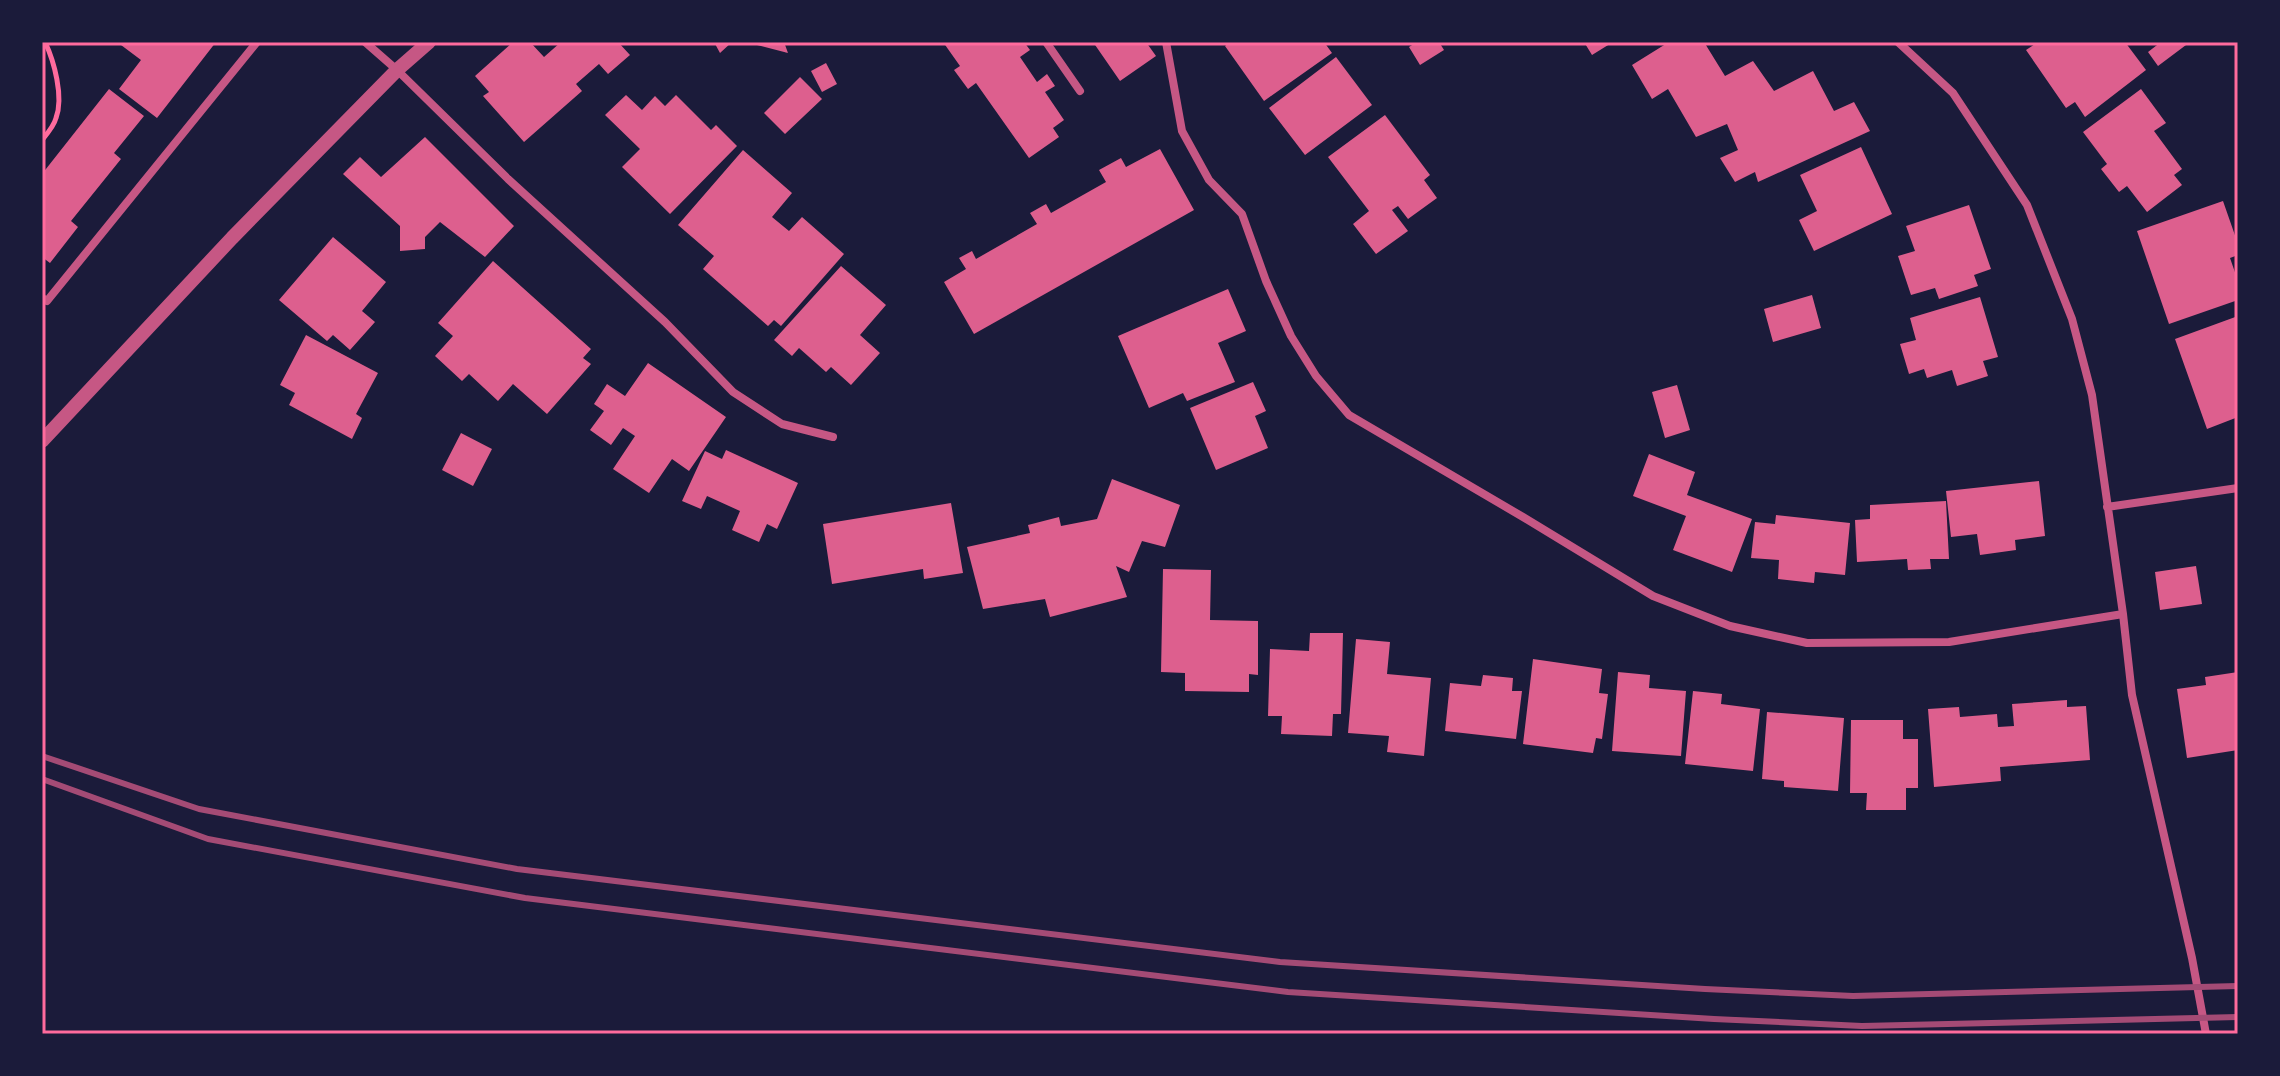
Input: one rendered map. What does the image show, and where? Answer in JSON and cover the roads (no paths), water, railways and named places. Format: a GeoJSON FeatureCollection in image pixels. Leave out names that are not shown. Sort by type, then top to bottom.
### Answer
{"type":"FeatureCollection","features":[{"type":"Feature","properties":{"kind":"street"},"geometry":{"type":"LineString","coordinates":[[42,298],[47,301],[257,42]]}},
{"type":"Feature","properties":{"kind":"street"},"geometry":{"type":"LineString","coordinates":[[365,42],[508,179],[665,322],[733,392],[782,424],[833,437]]}},
{"type":"Feature","properties":{"kind":"street"},"geometry":{"type":"LineString","coordinates":[[42,441],[232,238],[397,70],[429,42]]}},
{"type":"Feature","properties":{"kind":"street"},"geometry":{"type":"LineString","coordinates":[[1046,42],[1080,91]]}},
{"type":"Feature","properties":{"kind":"street"},"geometry":{"type":"LineString","coordinates":[[1166,42],[1182,131],[1209,180],[1242,214],[1266,281],[1291,336],[1316,376],[1349,415],[1653,596],[1730,626],[1807,643],[1949,642],[2123,614]]}},
{"type":"Feature","properties":{"kind":"street"},"geometry":{"type":"LineString","coordinates":[[1898,42],[1953,93],[2027,205],[2072,319],[2092,395],[2132,695],[2192,958],[2206,1034]]}},
{"type":"Feature","properties":{"kind":"street"},"geometry":{"type":"LineString","coordinates":[[2107,507],[2238,488]]}},
{"type":"Feature","properties":{"kind":"railway"},"geometry":{"type":"LineString","coordinates":[[42,756],[199,809],[517,869],[1280,962],[1853,996],[2238,986]]}},
{"type":"Feature","properties":{"kind":"railway"},"geometry":{"type":"LineString","coordinates":[[42,779],[208,839],[525,898],[1288,992],[1862,1026],[2238,1017]]}}]}
